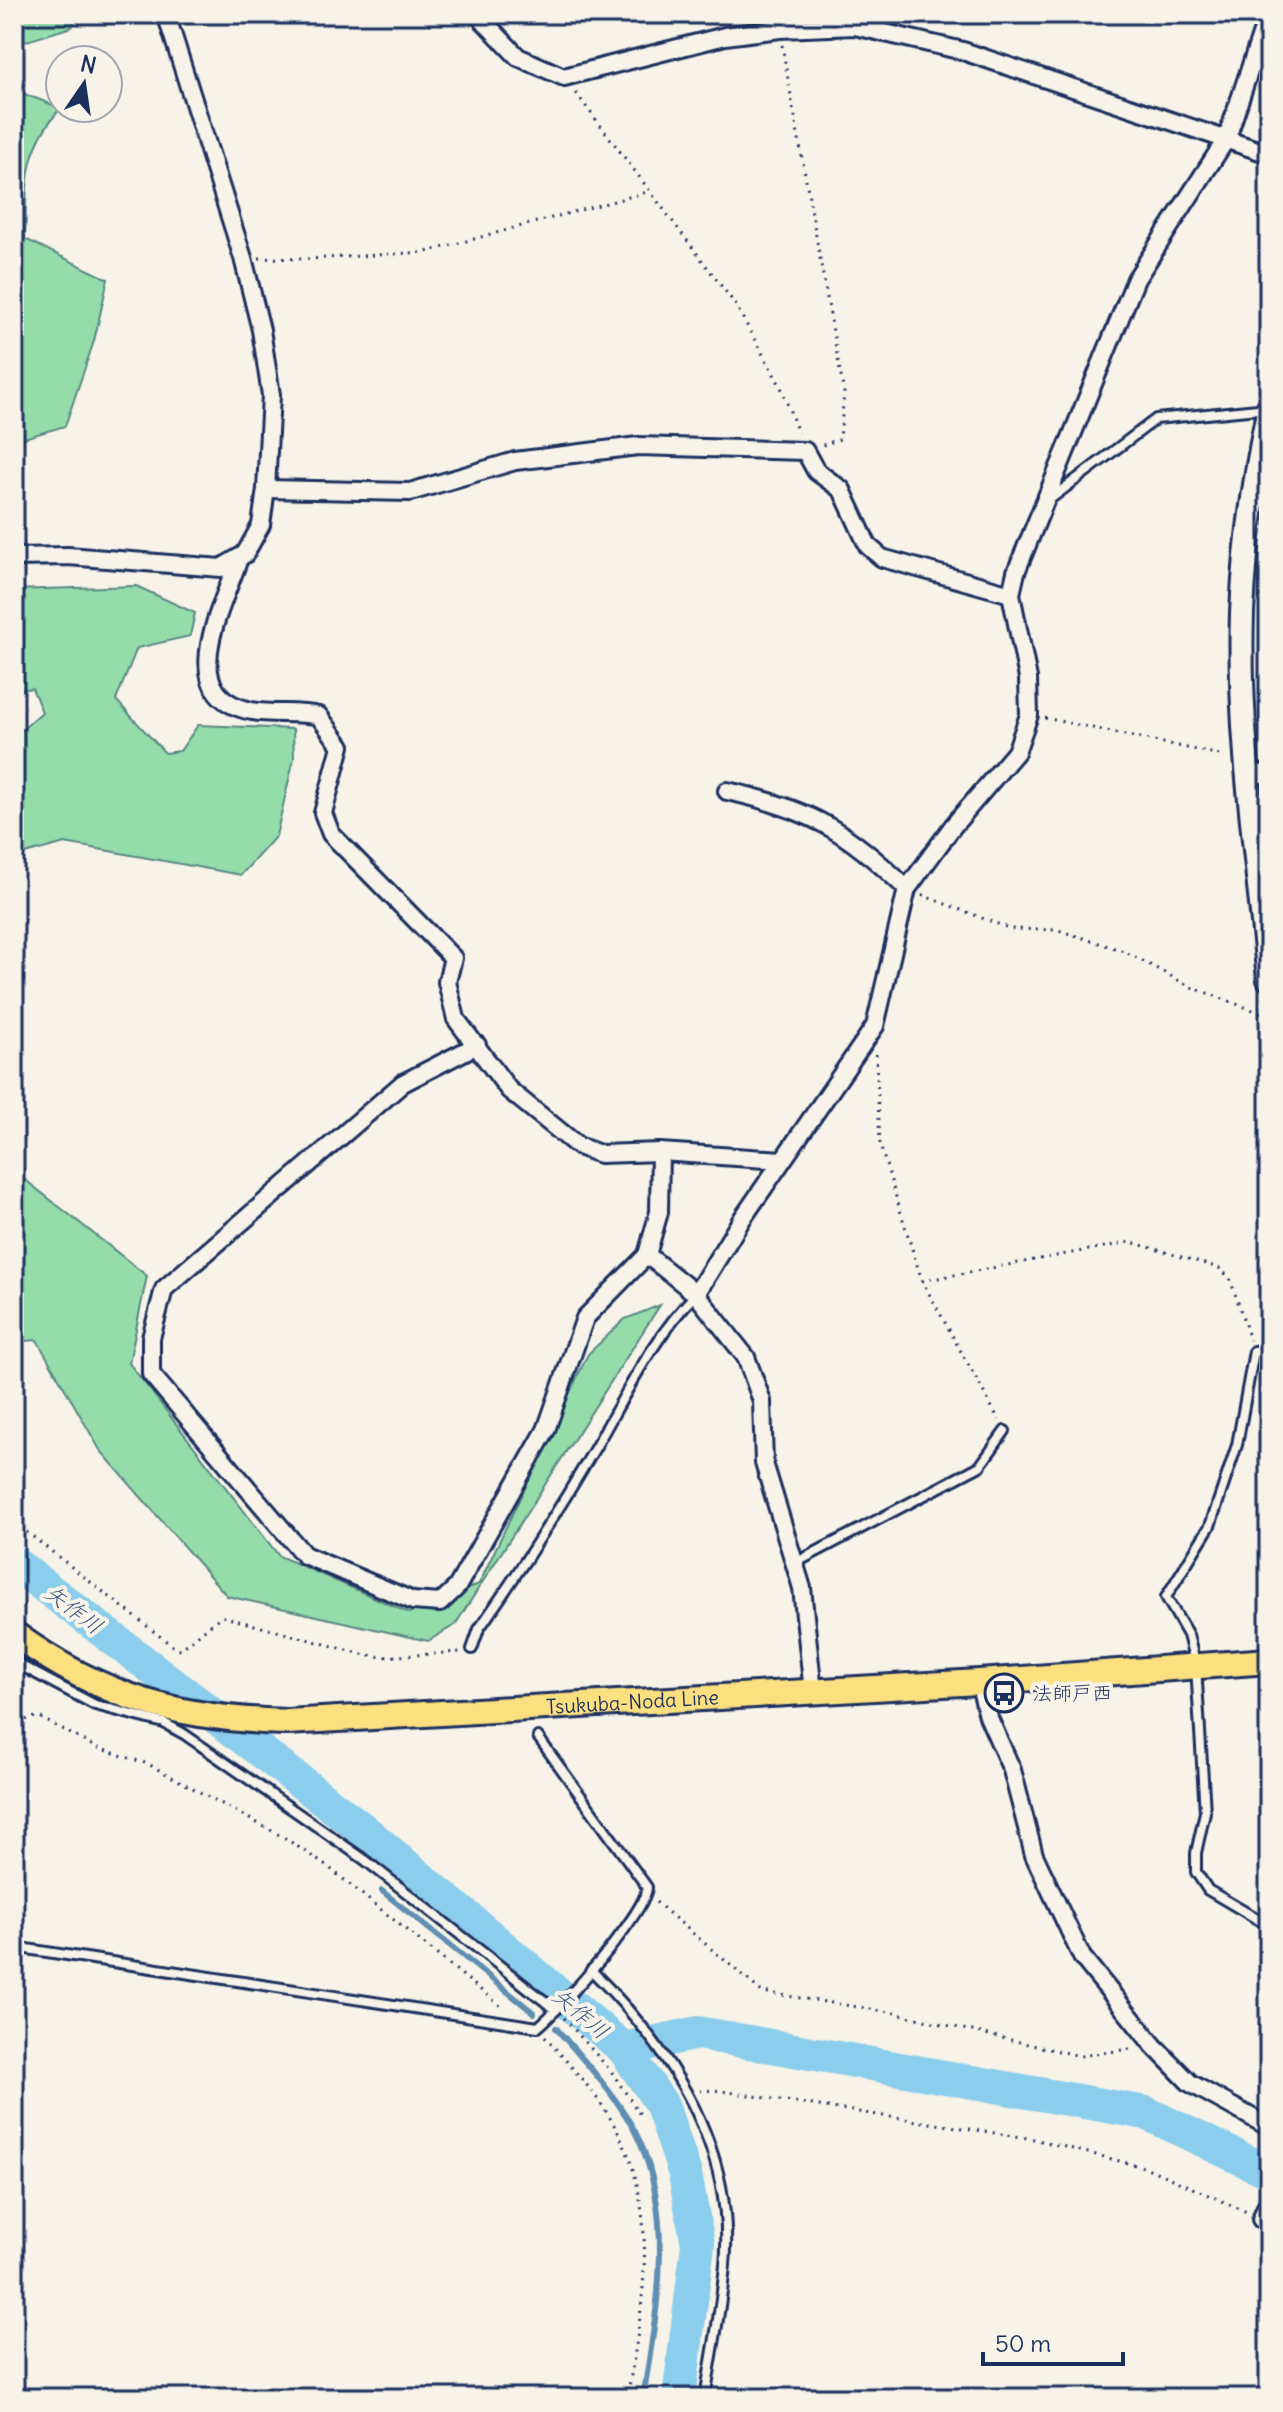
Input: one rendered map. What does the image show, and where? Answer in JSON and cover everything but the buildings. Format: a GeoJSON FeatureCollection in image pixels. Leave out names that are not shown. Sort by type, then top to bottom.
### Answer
{"type":"FeatureCollection","features":[{"type":"Feature","properties":{"kind":"main road","name":"Tsukuba-Noda Line"},"geometry":{"type":"LineString","coordinates":[[14,1634],[74,1674],[161,1713],[287,1722],[979,1682],[1269,1661]]}},
{"type":"Feature","properties":{"kind":"street"},"geometry":{"type":"LineString","coordinates":[[166,14],[243,258],[261,330],[271,395],[261,525],[238,561],[206,656],[209,681],[233,705],[254,711],[294,711],[319,716],[341,746],[323,813],[331,834],[453,958],[447,982],[456,1019],[509,1090],[578,1146],[600,1154],[660,1152],[782,1160]]}},
{"type":"Feature","properties":{"kind":"street"},"geometry":{"type":"LineString","coordinates":[[477,14],[518,57],[564,77],[725,36],[780,29],[855,26],[963,51],[1269,154]]}},
{"type":"Feature","properties":{"kind":"street"},"geometry":{"type":"LineString","coordinates":[[696,1294],[782,1160],[875,1026],[907,889],[953,826],[1016,752],[1029,715],[1028,678],[1011,594],[1016,572],[1136,279],[1227,138],[1268,14]]}},
{"type":"Feature","properties":{"kind":"street"},"geometry":{"type":"LineString","coordinates":[[1269,407],[1249,516],[1243,666],[1255,770],[1269,979]]}},
{"type":"Feature","properties":{"kind":"street"},"geometry":{"type":"LineString","coordinates":[[266,489],[410,492],[515,461],[638,446],[805,451],[816,471],[842,490],[868,546],[882,558],[1011,594]]}},
{"type":"Feature","properties":{"kind":"street"},"geometry":{"type":"LineString","coordinates":[[14,557],[68,556],[221,568],[238,561]]}},
{"type":"Feature","properties":{"kind":"street"},"geometry":{"type":"LineString","coordinates":[[727,791],[822,821],[863,846],[907,889]]}},
{"type":"Feature","properties":{"kind":"street"},"geometry":{"type":"LineString","coordinates":[[477,1045],[403,1083],[164,1289],[151,1338],[151,1374],[304,1555],[413,1601],[440,1603],[457,1587],[546,1430],[585,1318],[647,1255],[659,1212],[660,1152]]}},
{"type":"Feature","properties":{"kind":"street"},"geometry":{"type":"LineString","coordinates":[[647,1255],[696,1294],[746,1357],[762,1401],[764,1463],[797,1562],[813,1692]]}},
{"type":"Feature","properties":{"kind":"street"},"geometry":{"type":"LineString","coordinates":[[979,1682],[988,1716],[1012,1770],[1034,1855],[1082,1957],[1154,2046],[1190,2083],[1269,2127]]}},
{"type":"Feature","properties":{"kind":"lane"},"geometry":{"type":"LineString","coordinates":[[1046,503],[1156,419],[1269,407]]}},
{"type":"Feature","properties":{"kind":"lane"},"geometry":{"type":"LineString","coordinates":[[472,1649],[479,1629],[556,1514],[634,1381],[680,1310],[696,1294]]}},
{"type":"Feature","properties":{"kind":"lane"},"geometry":{"type":"LineString","coordinates":[[1269,1349],[1254,1351],[1237,1445],[1210,1526],[1166,1597],[1188,1635],[1196,1666],[1205,1812],[1196,1853],[1196,1872],[1208,1890],[1269,1926]]}},
{"type":"Feature","properties":{"kind":"lane"},"geometry":{"type":"LineString","coordinates":[[797,1562],[980,1466],[1005,1431]]}},
{"type":"Feature","properties":{"kind":"lane"},"geometry":{"type":"LineString","coordinates":[[14,1662],[95,1705],[161,1713],[184,1734],[365,1860],[557,2008]]}},
{"type":"Feature","properties":{"kind":"lane"},"geometry":{"type":"LineString","coordinates":[[14,1947],[538,2027],[591,1970],[647,1894],[644,1879],[538,1737]]}},
{"type":"Feature","properties":{"kind":"lane"},"geometry":{"type":"LineString","coordinates":[[591,1970],[642,2022],[674,2068],[688,2093],[708,2143],[721,2191],[725,2264],[705,2398]]}},
{"type":"Feature","properties":{"kind":"path"},"geometry":{"type":"LineString","coordinates":[[564,77],[735,304],[781,387],[805,451],[840,439],[844,393],[780,29]]}},
{"type":"Feature","properties":{"kind":"path"},"geometry":{"type":"LineString","coordinates":[[243,258],[310,259],[426,252],[648,192]]}},
{"type":"Feature","properties":{"kind":"path"},"geometry":{"type":"LineString","coordinates":[[1029,715],[1255,770]]}},
{"type":"Feature","properties":{"kind":"path"},"geometry":{"type":"LineString","coordinates":[[907,889],[1011,929],[1058,930],[1124,951],[1191,987],[1269,1016]]}},
{"type":"Feature","properties":{"kind":"path"},"geometry":{"type":"LineString","coordinates":[[875,1026],[880,1145],[922,1281],[1005,1431]]}},
{"type":"Feature","properties":{"kind":"path"},"geometry":{"type":"LineString","coordinates":[[922,1281],[1131,1242],[1219,1268],[1230,1278],[1254,1351]]}},
{"type":"Feature","properties":{"kind":"path"},"geometry":{"type":"LineString","coordinates":[[14,1522],[175,1648],[181,1649],[221,1616],[362,1654],[450,1655],[472,1649]]}},
{"type":"Feature","properties":{"kind":"path"},"geometry":{"type":"LineString","coordinates":[[14,1774],[22,1725],[28,1718],[39,1717],[95,1747],[148,1764],[285,1838],[332,1870],[487,1993],[504,2009],[511,2022]]}},
{"type":"Feature","properties":{"kind":"path"},"geometry":{"type":"LineString","coordinates":[[647,1894],[762,1992],[890,2012],[1080,2056],[1154,2046]]}},
{"type":"Feature","properties":{"kind":"path"},"geometry":{"type":"LineString","coordinates":[[557,2008],[611,2071],[641,2116]]}},
{"type":"Feature","properties":{"kind":"path"},"geometry":{"type":"LineString","coordinates":[[538,2027],[613,2123],[637,2178],[645,2242],[644,2301],[627,2398]]}},
{"type":"Feature","properties":{"kind":"path"},"geometry":{"type":"LineString","coordinates":[[688,2093],[715,2090],[1034,2139],[1147,2168],[1265,2210]]}},
{"type":"Feature","properties":{"kind":"green space"},"geometry":{"type":"Polygon","coordinates":[[[14,14],[77,14],[72,27],[14,45],[14,14]]]}},
{"type":"Feature","properties":{"kind":"green space"},"geometry":{"type":"Polygon","coordinates":[[[14,90],[44,101],[44,124],[48,124],[33,154],[27,185],[25,239],[108,279],[94,341],[65,426],[14,441],[14,90]]]}},
{"type":"Feature","properties":{"kind":"green space"},"geometry":{"type":"Polygon","coordinates":[[[136,586],[195,613],[190,636],[137,648],[116,700],[165,753],[180,751],[198,725],[293,729],[294,758],[276,836],[241,875],[65,843],[14,857],[14,737],[42,712],[32,688],[14,691],[14,590],[136,586]]]}},
{"type":"Feature","properties":{"kind":"green space"},"geometry":{"type":"Polygon","coordinates":[[[14,1171],[147,1276],[129,1363],[279,1556],[409,1613],[479,1584],[588,1354],[625,1319],[660,1305],[455,1625],[428,1641],[227,1596],[100,1450],[37,1340],[14,1342],[14,1171]]]}},
{"type":"Feature","properties":{"kind":"waterway","name":"矢作川"},"geometry":{"type":"LineString","coordinates":[[14,1563],[361,1828],[624,2049],[698,2033],[1146,2113],[1269,2172]]}},
{"type":"Feature","properties":{"kind":"waterway"},"geometry":{"type":"LineString","coordinates":[[382,1891],[534,2013]]}},
{"type":"Feature","properties":{"kind":"waterway"},"geometry":{"type":"LineString","coordinates":[[556,2028],[623,2112],[640,2142],[651,2173],[657,2204],[660,2269],[643,2398]]}},
{"type":"Feature","properties":{"kind":"waterway"},"geometry":{"type":"LineString","coordinates":[[624,2049],[662,2105],[685,2174],[698,2244],[679,2398]]}},
{"type":"Feature","properties":{"kind":"place","name":"法師戸西"},"geometry":{"type":"Point","coordinates":[1004,1693]}}]}
